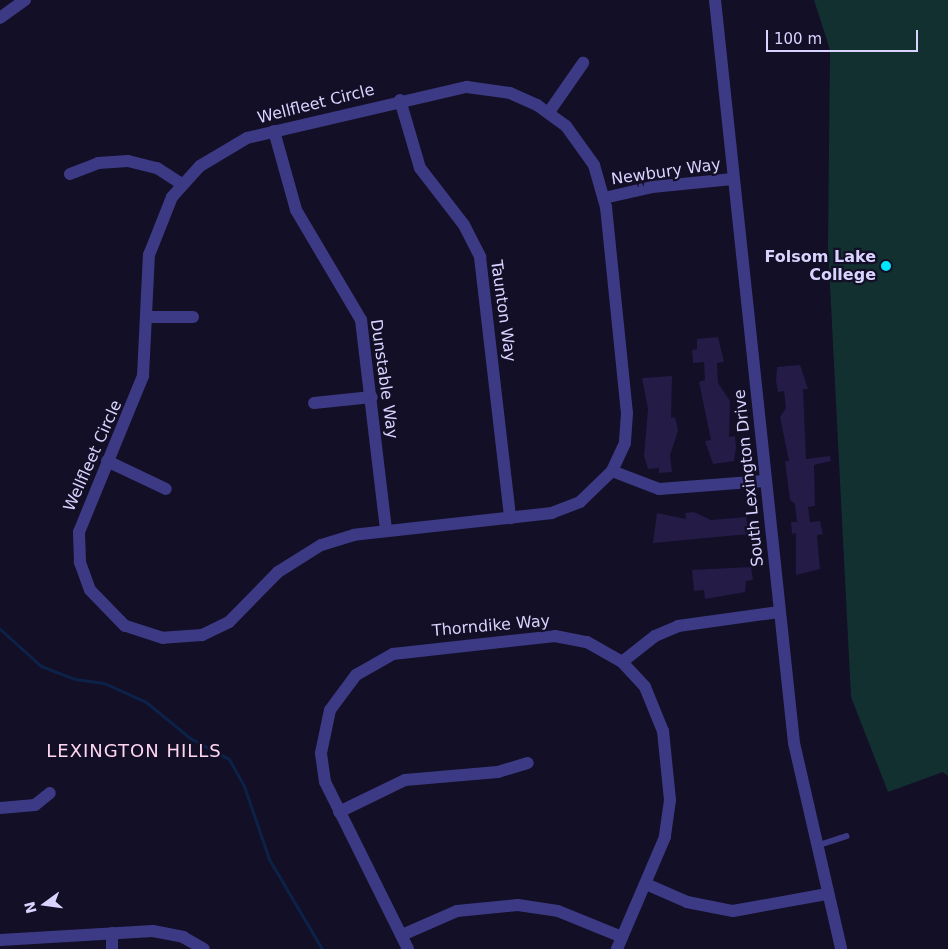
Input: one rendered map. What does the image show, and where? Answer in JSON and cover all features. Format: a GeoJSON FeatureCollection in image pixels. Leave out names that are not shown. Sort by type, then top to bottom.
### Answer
{"type":"FeatureCollection","features":[{"type":"Feature","properties":{"kind":"street"},"geometry":{"type":"LineString","coordinates":[[0,18],[25,0]]}},
{"type":"Feature","properties":{"kind":"street","name":"South Lexington Drive"},"geometry":{"type":"LineString","coordinates":[[715,0],[794,743],[841,949]]}},
{"type":"Feature","properties":{"kind":"street"},"geometry":{"type":"LineString","coordinates":[[550,112],[584,63]]}},
{"type":"Feature","properties":{"kind":"street","name":"Wellfleet Circle"},"geometry":{"type":"LineString","coordinates":[[453,89],[489,89],[524,98],[550,112],[584,147],[604,198],[628,423],[612,471],[596,490],[571,507],[510,518],[386,531],[337,539],[306,552],[278,572],[237,616],[212,632],[182,639],[153,637],[109,614],[83,572],[81,522],[144,376],[148,271],[155,232],[182,184],[226,148],[274,131],[400,100],[453,89]]}},
{"type":"Feature","properties":{"kind":"street","name":"Taunton Way"},"geometry":{"type":"LineString","coordinates":[[400,100],[420,168],[464,225],[480,257],[510,518]]}},
{"type":"Feature","properties":{"kind":"street","name":"Dunstable Way"},"geometry":{"type":"LineString","coordinates":[[274,131],[296,210],[361,320],[372,397],[386,531]]}},
{"type":"Feature","properties":{"kind":"street"},"geometry":{"type":"LineString","coordinates":[[70,174],[98,163],[128,161],[157,168],[182,184]]}},
{"type":"Feature","properties":{"kind":"street","name":"Newbury Way"},"geometry":{"type":"LineString","coordinates":[[604,198],[652,187],[733,179]]}},
{"type":"Feature","properties":{"kind":"street"},"geometry":{"type":"LineString","coordinates":[[147,317],[193,317]]}},
{"type":"Feature","properties":{"kind":"street"},"geometry":{"type":"LineString","coordinates":[[314,403],[372,397]]}},
{"type":"Feature","properties":{"kind":"street"},"geometry":{"type":"LineString","coordinates":[[107,461],[166,488]]}},
{"type":"Feature","properties":{"kind":"street"},"geometry":{"type":"LineString","coordinates":[[612,471],[658,489],[765,481]]}},
{"type":"Feature","properties":{"kind":"street"},"geometry":{"type":"LineString","coordinates":[[622,662],[655,636],[678,626],[779,612]]}},
{"type":"Feature","properties":{"kind":"street","name":"Thorndike Way"},"geometry":{"type":"LineString","coordinates":[[408,949],[339,812],[322,767],[326,724],[346,686],[380,659],[408,650],[555,636],[587,642],[622,662],[645,687],[659,716],[669,786],[665,836],[620,943]]}},
{"type":"Feature","properties":{"kind":"street"},"geometry":{"type":"LineString","coordinates":[[339,812],[405,780],[498,772],[528,763]]}},
{"type":"Feature","properties":{"kind":"street"},"geometry":{"type":"LineString","coordinates":[[0,808],[35,805],[50,793]]}},
{"type":"Feature","properties":{"kind":"street"},"geometry":{"type":"LineString","coordinates":[[646,884],[687,902],[733,911],[827,894]]}},
{"type":"Feature","properties":{"kind":"street"},"geometry":{"type":"LineString","coordinates":[[402,935],[457,911],[518,905],[558,911],[620,943]]}},
{"type":"Feature","properties":{"kind":"street"},"geometry":{"type":"LineString","coordinates":[[0,940],[112,933],[163,932],[204,949]]}},
{"type":"Feature","properties":{"kind":"street"},"geometry":{"type":"LineString","coordinates":[[112,933],[112,949]]}},
{"type":"Feature","properties":{"kind":"lane"},"geometry":{"type":"LineString","coordinates":[[816,846],[846,836]]}},
{"type":"Feature","properties":{"kind":"green space","name":"Folsom Lake College"},"geometry":{"type":"Polygon","coordinates":[[[814,0],[948,0],[948,776],[943,772],[888,792],[851,697],[828,246],[830,50],[814,0]]]}},
{"type":"Feature","properties":{"kind":"building"},"geometry":{"type":"Polygon","coordinates":[[[718,337],[724,362],[717,363],[718,383],[730,401],[729,437],[735,436],[736,448],[734,461],[713,464],[705,441],[711,440],[699,382],[705,380],[704,362],[693,363],[692,350],[697,349],[697,339],[718,337]]]}},
{"type":"Feature","properties":{"kind":"building"},"geometry":{"type":"Polygon","coordinates":[[[800,365],[808,389],[803,389],[806,459],[830,456],[831,461],[814,465],[815,506],[808,507],[810,522],[820,521],[823,534],[817,535],[820,569],[796,575],[796,533],[792,534],[791,522],[797,522],[795,504],[790,500],[785,461],[789,461],[780,417],[786,408],[784,391],[778,392],[776,381],[777,367],[800,365]]]}},
{"type":"Feature","properties":{"kind":"building"},"geometry":{"type":"Polygon","coordinates":[[[672,376],[671,418],[675,417],[678,431],[670,455],[672,472],[659,473],[659,468],[648,469],[644,456],[648,409],[642,378],[672,376]]]}},
{"type":"Feature","properties":{"kind":"building"},"geometry":{"type":"Polygon","coordinates":[[[694,512],[711,520],[746,517],[749,534],[653,543],[657,513],[686,519],[685,513],[694,512]]]}},
{"type":"Feature","properties":{"kind":"building"},"geometry":{"type":"Polygon","coordinates":[[[751,567],[753,580],[746,581],[745,592],[705,599],[704,590],[694,591],[692,570],[751,567]]]}},
{"type":"Feature","properties":{"kind":"waterway"},"geometry":{"type":"LineString","coordinates":[[0,629],[41,666],[75,679],[104,683],[146,702],[190,738],[229,759],[244,786],[269,859],[322,949]]}},
{"type":"Feature","properties":{"kind":"place","name":"Folsom Lake College"},"geometry":{"type":"Point","coordinates":[886,266]}},
{"type":"Feature","properties":{"kind":"district","name":"LEXINGTON HILLS"},"geometry":{"type":"Point","coordinates":[134,751]}}]}
